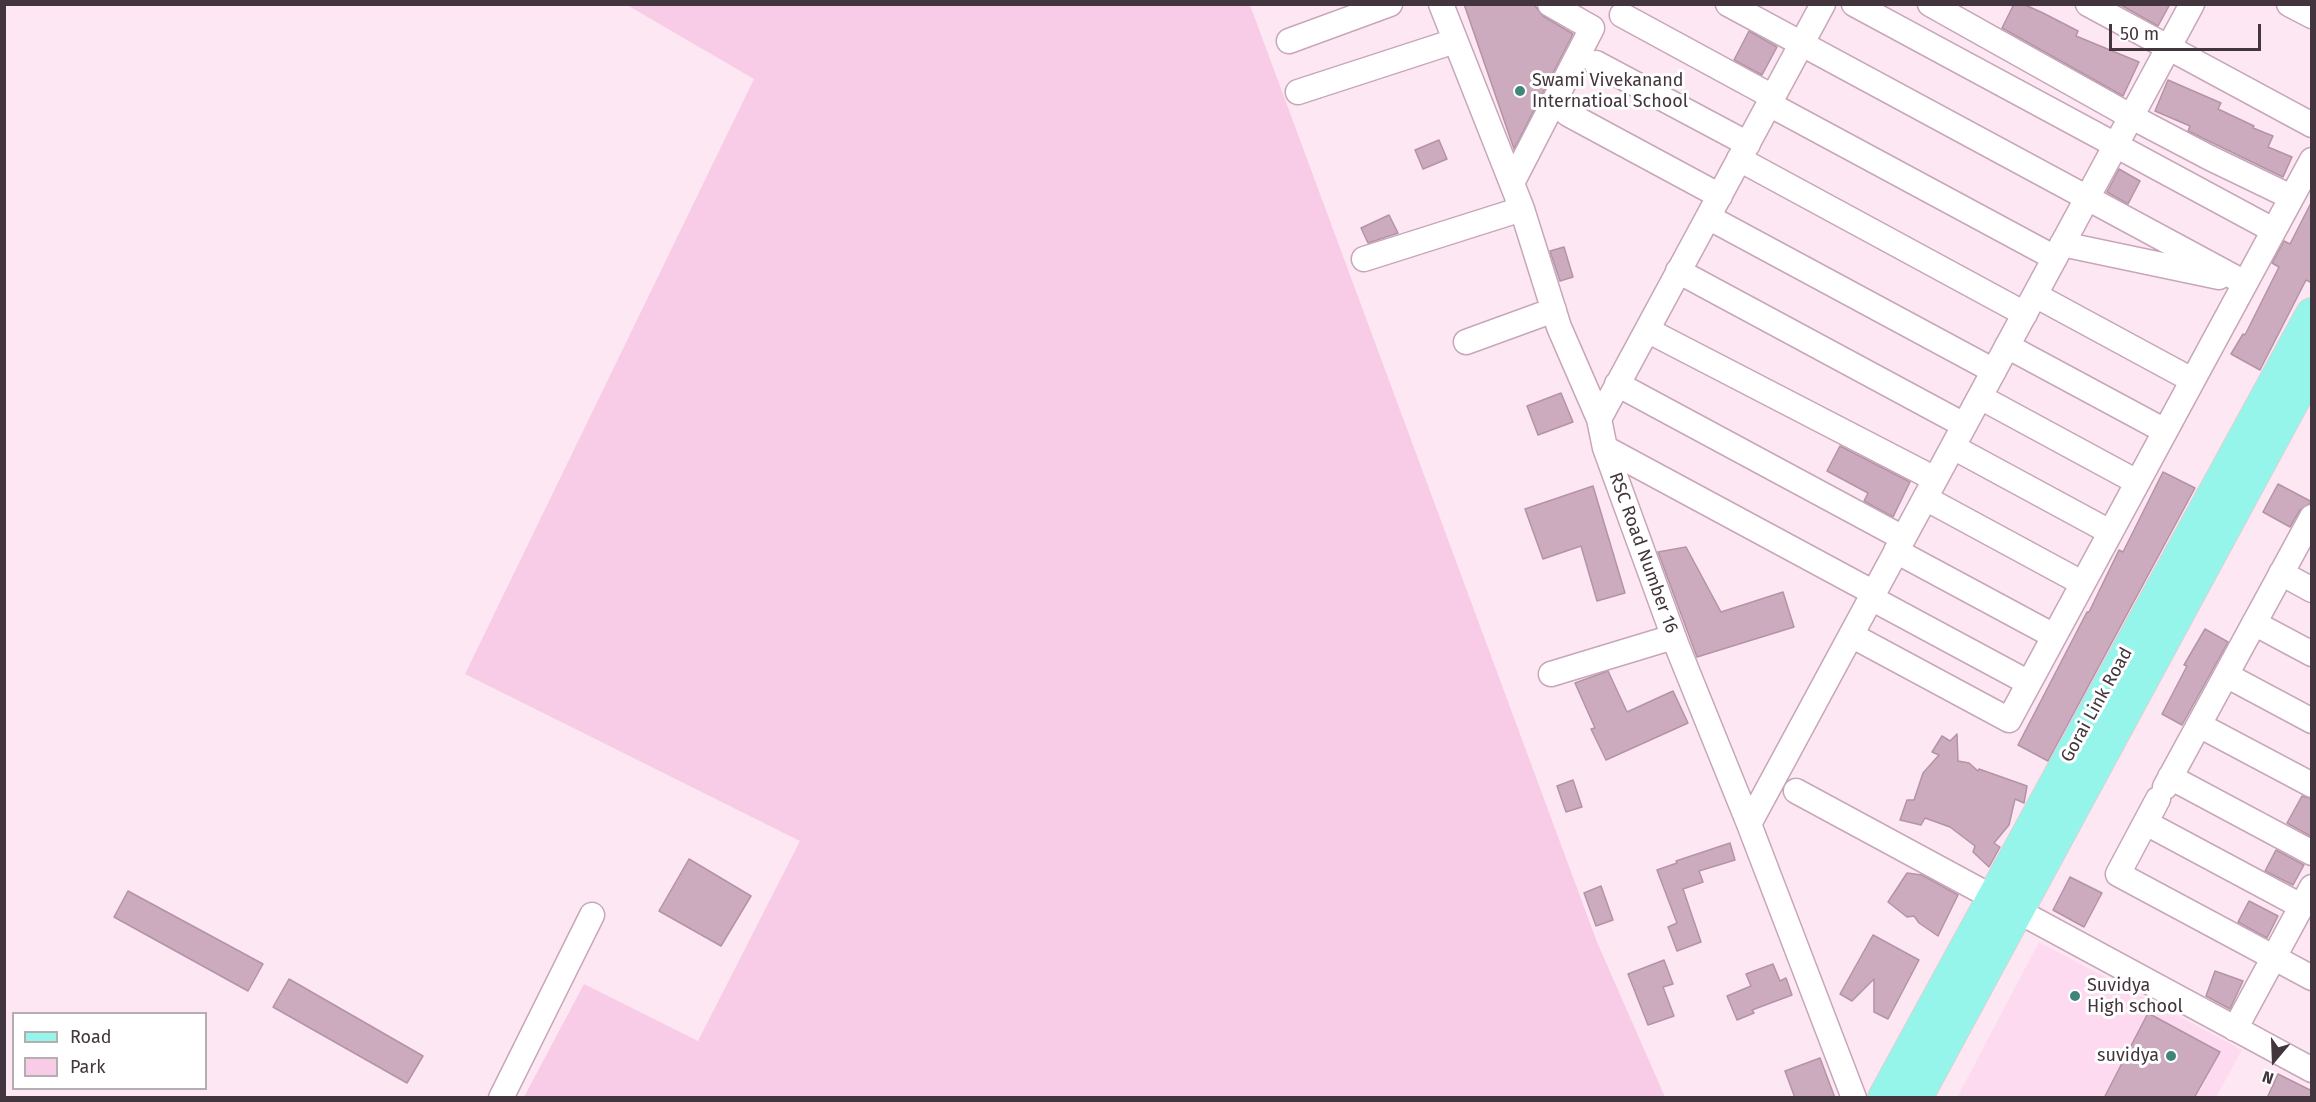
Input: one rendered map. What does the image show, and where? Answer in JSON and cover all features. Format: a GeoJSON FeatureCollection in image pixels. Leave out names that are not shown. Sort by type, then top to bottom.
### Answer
{"type":"FeatureCollection","features":[{"type":"Feature","properties":{"kind":"main road","name":"Gorai Link Road"},"geometry":{"type":"LineString","coordinates":[[1916,1098],[2004,904],[2312,314]]}},
{"type":"Feature","properties":{"kind":"main road","name":"Gorai Link Road"},"geometry":{"type":"LineString","coordinates":[[1884,1098],[2004,904],[2312,366]]}},
{"type":"Feature","properties":{"kind":"street"},"geometry":{"type":"LineString","coordinates":[[1289,41],[1390,4]]}},
{"type":"Feature","properties":{"kind":"street","name":"RSC Road Number 16"},"geometry":{"type":"LineString","coordinates":[[1441,4],[1522,209],[1554,310],[1599,419],[1605,448],[1673,637],[1749,824],[1854,1098]]}},
{"type":"Feature","properties":{"kind":"street"},"geometry":{"type":"LineString","coordinates":[[1512,183],[1592,28],[1550,4]]}},
{"type":"Feature","properties":{"kind":"street"},"geometry":{"type":"LineString","coordinates":[[1728,4],[2245,283]]}},
{"type":"Feature","properties":{"kind":"street"},"geometry":{"type":"LineString","coordinates":[[1599,419],[1823,4]]}},
{"type":"Feature","properties":{"kind":"street"},"geometry":{"type":"LineString","coordinates":[[1854,4],[2273,230]]}},
{"type":"Feature","properties":{"kind":"street"},"geometry":{"type":"LineString","coordinates":[[1930,4],[2130,116],[2291,197]]}},
{"type":"Feature","properties":{"kind":"street"},"geometry":{"type":"LineString","coordinates":[[2088,4],[2312,125]]}},
{"type":"Feature","properties":{"kind":"street"},"geometry":{"type":"LineString","coordinates":[[1749,824],[2192,4]]}},
{"type":"Feature","properties":{"kind":"street"},"geometry":{"type":"LineString","coordinates":[[2289,4],[2312,16]]}},
{"type":"Feature","properties":{"kind":"street"},"geometry":{"type":"LineString","coordinates":[[1622,15],[1771,100],[2059,251],[2245,283]]}},
{"type":"Feature","properties":{"kind":"street"},"geometry":{"type":"LineString","coordinates":[[1298,92],[1455,41]]}},
{"type":"Feature","properties":{"kind":"street"},"geometry":{"type":"LineString","coordinates":[[1596,63],[1743,152],[2030,304],[2192,380]]}},
{"type":"Feature","properties":{"kind":"street"},"geometry":{"type":"LineString","coordinates":[[1568,114],[1720,196]]}},
{"type":"Feature","properties":{"kind":"street"},"geometry":{"type":"LineString","coordinates":[[1851,635],[2009,720],[2312,160]]}},
{"type":"Feature","properties":{"kind":"street"},"geometry":{"type":"LineString","coordinates":[[1364,259],[1522,209]]}},
{"type":"Feature","properties":{"kind":"street"},"geometry":{"type":"LineString","coordinates":[[1708,217],[1994,371]]}},
{"type":"Feature","properties":{"kind":"street"},"geometry":{"type":"LineString","coordinates":[[1678,272],[1964,425]]}},
{"type":"Feature","properties":{"kind":"street"},"geometry":{"type":"LineString","coordinates":[[1466,342],[1554,310]]}},
{"type":"Feature","properties":{"kind":"street"},"geometry":{"type":"LineString","coordinates":[[1647,330],[1930,489],[2082,583]]}},
{"type":"Feature","properties":{"kind":"street"},"geometry":{"type":"LineString","coordinates":[[2007,346],[2165,431]]}},
{"type":"Feature","properties":{"kind":"street"},"geometry":{"type":"LineString","coordinates":[[1617,384],[1900,545],[2054,636]]}},
{"type":"Feature","properties":{"kind":"street"},"geometry":{"type":"LineString","coordinates":[[1980,398],[2137,482]]}},
{"type":"Feature","properties":{"kind":"street"},"geometry":{"type":"LineString","coordinates":[[1953,447],[2110,532]]}},
{"type":"Feature","properties":{"kind":"street"},"geometry":{"type":"LineString","coordinates":[[1605,448],[2028,683]]}},
{"type":"Feature","properties":{"kind":"street"},"geometry":{"type":"LineString","coordinates":[[2310,522],[2118,874],[2312,978]]}},
{"type":"Feature","properties":{"kind":"street"},"geometry":{"type":"LineString","coordinates":[[2281,573],[2312,590]]}},
{"type":"Feature","properties":{"kind":"street"},"geometry":{"type":"LineString","coordinates":[[2254,623],[2312,654]]}},
{"type":"Feature","properties":{"kind":"street"},"geometry":{"type":"LineString","coordinates":[[1551,674],[1673,637]]}},
{"type":"Feature","properties":{"kind":"street"},"geometry":{"type":"LineString","coordinates":[[2226,675],[2312,721]]}},
{"type":"Feature","properties":{"kind":"street"},"geometry":{"type":"LineString","coordinates":[[2199,725],[2312,785]]}},
{"type":"Feature","properties":{"kind":"street"},"geometry":{"type":"LineString","coordinates":[[2165,788],[2312,853]]}},
{"type":"Feature","properties":{"kind":"street"},"geometry":{"type":"LineString","coordinates":[[1796,791],[2312,1071]]}},
{"type":"Feature","properties":{"kind":"street"},"geometry":{"type":"LineString","coordinates":[[2146,823],[2306,897],[2235,1029]]}},
{"type":"Feature","properties":{"kind":"street"},"geometry":{"type":"LineString","coordinates":[[501,1098],[592,915]]}},
{"type":"Feature","properties":{"kind":"shaded area","name":"Suvidya High school"},"geometry":{"type":"Polygon","coordinates":[[[2039,942],[2242,1050],[2216,1097],[1957,1098],[2039,942]]]}},
{"type":"Feature","properties":{"kind":"green space"},"geometry":{"type":"Polygon","coordinates":[[[627,5],[1250,5],[1597,942],[1665,1097],[524,1097],[584,984],[698,1041],[800,841],[465,674],[754,79],[627,5]]]}},
{"type":"Feature","properties":{"kind":"building","name":"Swami Vivekanand Internatioal School"},"geometry":{"type":"Polygon","coordinates":[[[1464,4],[1532,4],[1543,16],[1573,34],[1514,149],[1464,4]]]}},
{"type":"Feature","properties":{"kind":"building"},"geometry":{"type":"Polygon","coordinates":[[[2014,4],[2023,4],[2043,13],[2078,31],[2076,36],[2139,62],[2123,96],[2002,28],[2014,4]]]}},
{"type":"Feature","properties":{"kind":"building"},"geometry":{"type":"Polygon","coordinates":[[[2119,4],[2170,4],[2158,26],[2119,4]]]}},
{"type":"Feature","properties":{"kind":"building"},"geometry":{"type":"Polygon","coordinates":[[[1749,31],[1777,47],[1762,75],[1734,60],[1749,31]]]}},
{"type":"Feature","properties":{"kind":"building"},"geometry":{"type":"Polygon","coordinates":[[[2168,80],[2221,103],[2218,109],[2273,136],[2268,147],[2292,157],[2283,177],[2188,131],[2190,126],[2155,111],[2168,80]]]}},
{"type":"Feature","properties":{"kind":"building"},"geometry":{"type":"Polygon","coordinates":[[[1439,140],[1447,159],[1423,169],[1415,150],[1439,140]]]}},
{"type":"Feature","properties":{"kind":"building"},"geometry":{"type":"Polygon","coordinates":[[[2119,169],[2140,181],[2128,204],[2107,192],[2119,169]]]}},
{"type":"Feature","properties":{"kind":"building"},"geometry":{"type":"Polygon","coordinates":[[[2312,201],[2312,283],[2306,280],[2260,370],[2231,354],[2243,334],[2245,335],[2279,267],[2272,263],[2284,241],[2290,244],[2312,201]]]}},
{"type":"Feature","properties":{"kind":"building"},"geometry":{"type":"Polygon","coordinates":[[[1389,215],[1398,233],[1368,243],[1361,228],[1389,215]]]}},
{"type":"Feature","properties":{"kind":"building"},"geometry":{"type":"Polygon","coordinates":[[[1564,247],[1573,277],[1560,281],[1550,251],[1564,247]]]}},
{"type":"Feature","properties":{"kind":"building"},"geometry":{"type":"Polygon","coordinates":[[[1561,393],[1573,422],[1538,435],[1527,406],[1561,393]]]}},
{"type":"Feature","properties":{"kind":"building"},"geometry":{"type":"Polygon","coordinates":[[[1840,446],[1910,482],[1893,517],[1864,501],[1868,493],[1827,471],[1840,446]]]}},
{"type":"Feature","properties":{"kind":"building"},"geometry":{"type":"Polygon","coordinates":[[[2163,472],[2195,488],[2048,761],[2018,745],[2089,612],[2119,550],[2123,552],[2163,472]]]}},
{"type":"Feature","properties":{"kind":"building"},"geometry":{"type":"Polygon","coordinates":[[[2278,484],[2312,502],[2300,510],[2290,527],[2263,512],[2278,484]]]}},
{"type":"Feature","properties":{"kind":"building"},"geometry":{"type":"Polygon","coordinates":[[[1593,486],[1625,593],[1597,601],[1581,546],[1543,559],[1525,509],[1593,486]]]}},
{"type":"Feature","properties":{"kind":"building"},"geometry":{"type":"Polygon","coordinates":[[[1686,547],[1721,612],[1783,592],[1794,627],[1697,657],[1658,552],[1686,547]]]}},
{"type":"Feature","properties":{"kind":"building"},"geometry":{"type":"Polygon","coordinates":[[[2205,629],[2228,642],[2182,725],[2162,714],[2187,666],[2184,665],[2205,629]]]}},
{"type":"Feature","properties":{"kind":"building"},"geometry":{"type":"Polygon","coordinates":[[[1608,671],[1627,712],[1673,691],[1688,723],[1606,760],[1591,729],[1595,728],[1575,683],[1608,671]]]}},
{"type":"Feature","properties":{"kind":"building"},"geometry":{"type":"Polygon","coordinates":[[[1957,734],[1958,761],[1969,763],[1978,771],[1979,769],[2027,786],[2024,803],[2015,799],[2009,825],[1994,843],[2000,847],[1989,867],[1973,852],[1975,846],[1950,827],[1925,818],[1921,825],[1900,820],[1907,800],[1914,800],[1923,773],[1939,755],[1932,752],[1942,736],[1950,741],[1957,734]]]}},
{"type":"Feature","properties":{"kind":"building"},"geometry":{"type":"Polygon","coordinates":[[[1573,780],[1582,807],[1566,812],[1557,786],[1573,780]]]}},
{"type":"Feature","properties":{"kind":"building"},"geometry":{"type":"Polygon","coordinates":[[[2302,796],[2312,799],[2312,837],[2287,823],[2302,796]]]}},
{"type":"Feature","properties":{"kind":"building"},"geometry":{"type":"Polygon","coordinates":[[[1730,843],[1735,860],[1699,871],[1703,882],[1683,889],[1701,942],[1677,951],[1668,927],[1677,923],[1657,870],[1677,863],[1676,861],[1730,843]]]}},
{"type":"Feature","properties":{"kind":"building"},"geometry":{"type":"Polygon","coordinates":[[[2276,850],[2304,865],[2293,885],[2265,871],[2276,850]]]}},
{"type":"Feature","properties":{"kind":"building"},"geometry":{"type":"Polygon","coordinates":[[[689,859],[751,896],[721,946],[659,911],[689,859]]]}},
{"type":"Feature","properties":{"kind":"building"},"geometry":{"type":"Polygon","coordinates":[[[1907,873],[1922,875],[1958,895],[1938,936],[1919,923],[1914,916],[1907,917],[1888,902],[1907,873]]]}},
{"type":"Feature","properties":{"kind":"building"},"geometry":{"type":"Polygon","coordinates":[[[2070,877],[2102,893],[2084,927],[2053,910],[2070,877]]]}},
{"type":"Feature","properties":{"kind":"building"},"geometry":{"type":"Polygon","coordinates":[[[1601,886],[1613,920],[1596,926],[1584,893],[1601,886]]]}},
{"type":"Feature","properties":{"kind":"building"},"geometry":{"type":"Polygon","coordinates":[[[128,891],[263,964],[248,991],[114,917],[128,891]]]}},
{"type":"Feature","properties":{"kind":"building"},"geometry":{"type":"Polygon","coordinates":[[[2249,901],[2278,916],[2267,938],[2238,922],[2249,901]]]}},
{"type":"Feature","properties":{"kind":"building"},"geometry":{"type":"Polygon","coordinates":[[[1873,935],[1919,960],[1888,1019],[1874,1012],[1874,979],[1852,1001],[1840,994],[1873,935]]]}},
{"type":"Feature","properties":{"kind":"building"},"geometry":{"type":"Polygon","coordinates":[[[1664,960],[1673,984],[1663,987],[1674,1016],[1648,1025],[1628,974],[1664,960]]]}},
{"type":"Feature","properties":{"kind":"building"},"geometry":{"type":"Polygon","coordinates":[[[1773,964],[1780,981],[1786,978],[1792,995],[1752,1010],[1754,1013],[1737,1020],[1727,996],[1751,986],[1746,974],[1773,964]]]}},
{"type":"Feature","properties":{"kind":"building"},"geometry":{"type":"Polygon","coordinates":[[[2215,971],[2243,981],[2230,1009],[2206,996],[2215,971]]]}},
{"type":"Feature","properties":{"kind":"building"},"geometry":{"type":"Polygon","coordinates":[[[289,979],[423,1056],[407,1083],[273,1007],[289,979]]]}},
{"type":"Feature","properties":{"kind":"building","name":"suvidya"},"geometry":{"type":"Polygon","coordinates":[[[2148,1013],[2220,1052],[2194,1098],[2104,1098],[2148,1013]]]}},
{"type":"Feature","properties":{"kind":"building"},"geometry":{"type":"Polygon","coordinates":[[[1820,1058],[1835,1098],[1795,1098],[1785,1071],[1820,1058]]]}},
{"type":"Feature","properties":{"kind":"building"},"geometry":{"type":"Polygon","coordinates":[[[2278,1074],[2312,1091],[2312,1098],[2267,1098],[2278,1074]]]}},
{"type":"Feature","properties":{"kind":"place","name":"Swami Vivekanand Internatioal School"},"geometry":{"type":"Point","coordinates":[1520,91]}},
{"type":"Feature","properties":{"kind":"place","name":"Suvidya High school"},"geometry":{"type":"Point","coordinates":[2075,996]}},
{"type":"Feature","properties":{"kind":"place","name":"suvidya"},"geometry":{"type":"Point","coordinates":[2171,1056]}}]}
